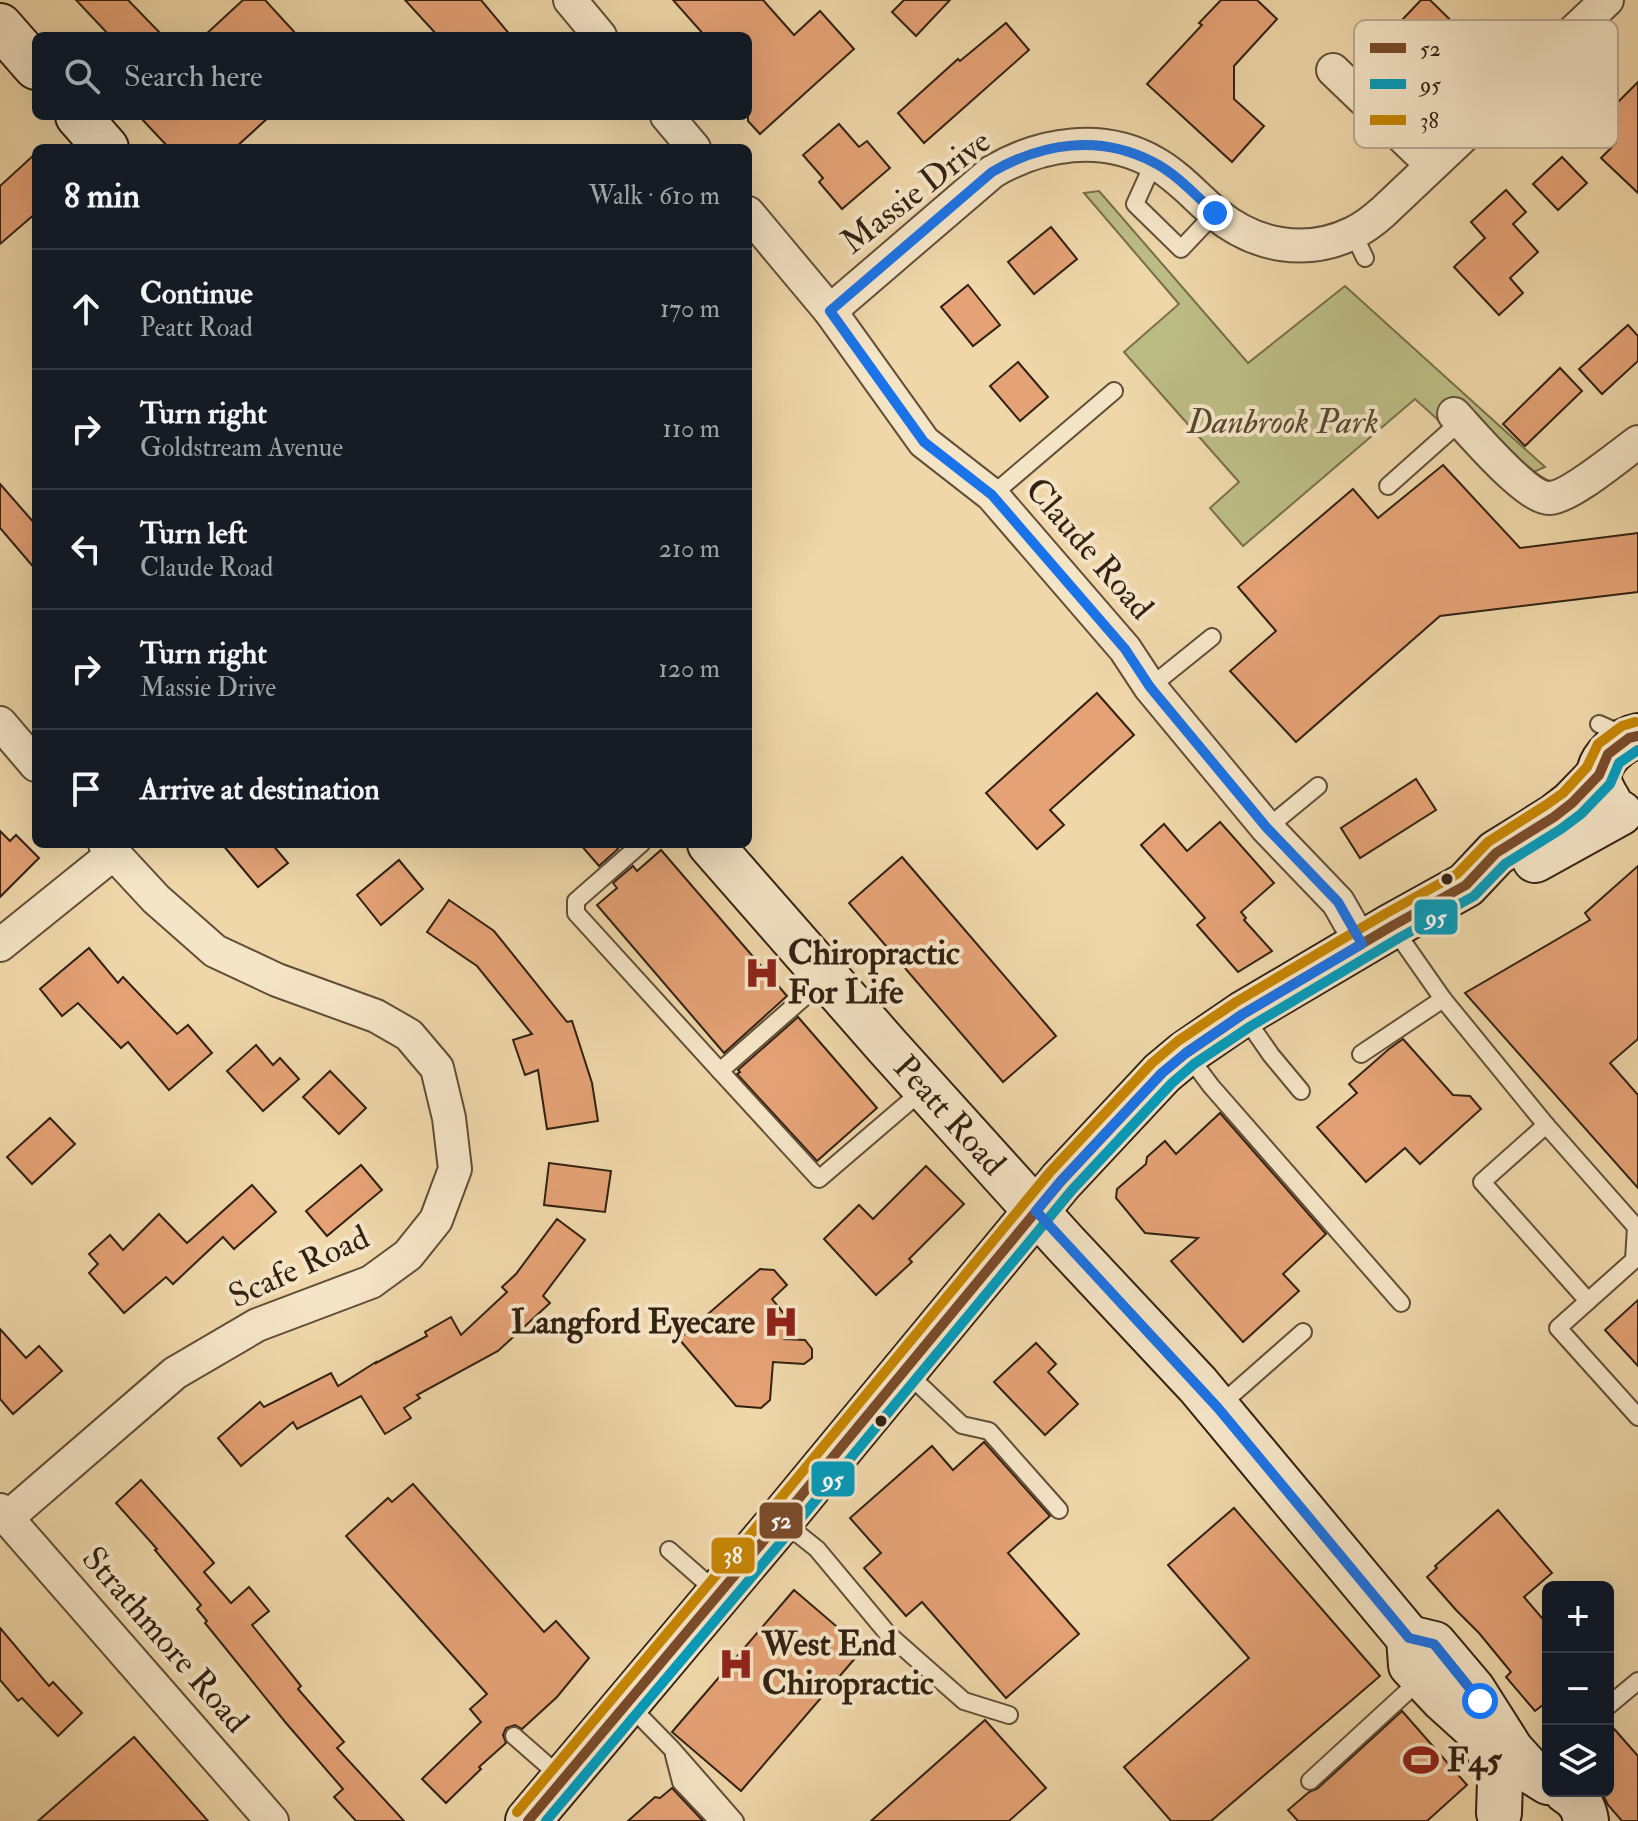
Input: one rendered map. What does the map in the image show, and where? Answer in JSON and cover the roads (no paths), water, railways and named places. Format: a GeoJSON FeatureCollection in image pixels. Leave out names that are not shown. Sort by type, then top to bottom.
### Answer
{"type":"FeatureCollection","features":[{"type":"Feature","properties":{"kind":"main road"},"geometry":{"type":"LineString","coordinates":[[0,26],[32,62]]}},
{"type":"Feature","properties":{"kind":"main road"},"geometry":{"type":"LineString","coordinates":[[82,120],[102,144]]}},
{"type":"Feature","properties":{"kind":"main road"},"geometry":{"type":"LineString","coordinates":[[1466,885],[1506,878],[1568,840],[1629,817],[1605,797],[1618,751]]}},
{"type":"Feature","properties":{"kind":"main road"},"geometry":{"type":"LineString","coordinates":[[528,1821],[1061,1181],[1162,1073],[1243,1014],[1466,885],[1496,853],[1563,810],[1618,751]]}},
{"type":"Feature","properties":{"kind":"main road","name":"Peatt Road"},"geometry":{"type":"LineString","coordinates":[[713,848],[925,1088],[1218,1408],[1483,1738],[1500,1781],[1498,1817]]}},
{"type":"Feature","properties":{"kind":"main road","name":"Peatt Road"},"geometry":{"type":"LineString","coordinates":[[1416,1658],[1434,1644],[1473,1690],[1511,1750],[1542,1775]]}},
{"type":"Feature","properties":{"kind":"main road","name":"Peatt Road"},"geometry":{"type":"LineString","coordinates":[[1498,1817],[1516,1793],[1542,1780]]}},
{"type":"Feature","properties":{"kind":"main road","name":"Peatt Road"},"geometry":{"type":"LineString","coordinates":[[1573,1797],[1582,1807],[1586,1821]]}},
{"type":"Feature","properties":{"kind":"street"},"geometry":{"type":"LineString","coordinates":[[570,0],[597,32]]}},
{"type":"Feature","properties":{"kind":"street","name":"Massie Drive"},"geometry":{"type":"LineString","coordinates":[[1586,20],[1607,0]]}},
{"type":"Feature","properties":{"kind":"street"},"geometry":{"type":"LineString","coordinates":[[1333,70],[1354,90]]}},
{"type":"Feature","properties":{"kind":"street"},"geometry":{"type":"LineString","coordinates":[[670,120],[691,144]]}},
{"type":"Feature","properties":{"kind":"street","name":"Massie Drive"},"geometry":{"type":"LineString","coordinates":[[830,311],[992,172],[1014,159],[1035,152],[1078,144],[1129,152],[1154,162],[1233,217],[1256,239],[1279,245],[1305,246],[1361,231],[1450,148]]}},
{"type":"Feature","properties":{"kind":"street"},"geometry":{"type":"LineString","coordinates":[[1414,148],[1432,165]]}},
{"type":"Feature","properties":{"kind":"street","name":"Claude Road"},"geometry":{"type":"LineString","coordinates":[[752,218],[830,311],[924,442],[992,495],[1125,649],[1150,687],[1267,828],[1338,902],[1377,935]]}},
{"type":"Feature","properties":{"kind":"street"},"geometry":{"type":"LineString","coordinates":[[1457,418],[1531,491],[1548,499],[1565,494],[1638,442]]}},
{"type":"Feature","properties":{"kind":"street"},"geometry":{"type":"LineString","coordinates":[[0,723],[32,760]]}},
{"type":"Feature","properties":{"kind":"street"},"geometry":{"type":"LineString","coordinates":[[0,945],[109,849]]}},
{"type":"Feature","properties":{"kind":"street","name":"Scafe Road"},"geometry":{"type":"LineString","coordinates":[[4,1514],[175,1373],[257,1325],[371,1282],[408,1255],[436,1220],[455,1169],[449,1118],[437,1068],[409,1035],[376,1016],[277,980],[215,951],[156,899],[109,849]]}},
{"type":"Feature","properties":{"kind":"street","name":"Strathmore Road"},"geometry":{"type":"LineString","coordinates":[[4,1514],[272,1821]]}},
{"type":"Feature","properties":{"kind":"lane"},"geometry":{"type":"LineString","coordinates":[[1154,162],[1135,204],[1181,249],[1233,217]]}},
{"type":"Feature","properties":{"kind":"lane"},"geometry":{"type":"LineString","coordinates":[[992,495],[1114,391]]}},
{"type":"Feature","properties":{"kind":"lane"},"geometry":{"type":"LineString","coordinates":[[1388,486],[1457,418]]}},
{"type":"Feature","properties":{"kind":"lane"},"geometry":{"type":"LineString","coordinates":[[1150,687],[1212,637]]}},
{"type":"Feature","properties":{"kind":"lane"},"geometry":{"type":"LineString","coordinates":[[1267,828],[1318,786]]}},
{"type":"Feature","properties":{"kind":"lane"},"geometry":{"type":"LineString","coordinates":[[636,848],[576,901],[576,913],[819,1179],[925,1088]]}},
{"type":"Feature","properties":{"kind":"lane"},"geometry":{"type":"LineString","coordinates":[[1377,935],[1443,999],[1546,1125],[1636,1227],[1634,1260],[1558,1328],[1638,1417]]}},
{"type":"Feature","properties":{"kind":"lane"},"geometry":{"type":"LineString","coordinates":[[720,1071],[826,978]]}},
{"type":"Feature","properties":{"kind":"lane"},"geometry":{"type":"LineString","coordinates":[[1361,1054],[1443,999]]}},
{"type":"Feature","properties":{"kind":"lane"},"geometry":{"type":"LineString","coordinates":[[1243,1014],[1301,1091]]}},
{"type":"Feature","properties":{"kind":"lane"},"geometry":{"type":"LineString","coordinates":[[1186,1053],[1211,1086],[1401,1303]]}},
{"type":"Feature","properties":{"kind":"lane"},"geometry":{"type":"LineString","coordinates":[[1546,1125],[1482,1182],[1588,1301]]}},
{"type":"Feature","properties":{"kind":"lane"},"geometry":{"type":"LineString","coordinates":[[1218,1408],[1303,1332]]}},
{"type":"Feature","properties":{"kind":"lane"},"geometry":{"type":"LineString","coordinates":[[904,1370],[962,1425],[989,1431],[1059,1510]]}},
{"type":"Feature","properties":{"kind":"lane"},"geometry":{"type":"LineString","coordinates":[[781,1520],[817,1549],[888,1634],[964,1701],[1009,1715]]}},
{"type":"Feature","properties":{"kind":"lane"},"geometry":{"type":"LineString","coordinates":[[669,1550],[719,1594]]}},
{"type":"Feature","properties":{"kind":"lane"},"geometry":{"type":"LineString","coordinates":[[1310,1781],[1416,1658]]}},
{"type":"Feature","properties":{"kind":"lane"},"geometry":{"type":"LineString","coordinates":[[1614,1701],[1638,1681]]}},
{"type":"Feature","properties":{"kind":"lane"},"geometry":{"type":"LineString","coordinates":[[627,1703],[735,1821]]}},
{"type":"Feature","properties":{"kind":"lane"},"geometry":{"type":"LineString","coordinates":[[514,1736],[563,1779]]}},
{"type":"Feature","properties":{"kind":"lane"},"geometry":{"type":"LineString","coordinates":[[672,1749],[681,1782],[718,1821]]}},
{"type":"Feature","properties":{"kind":"place","name":"Chiropractic For Life"},"geometry":{"type":"Point","coordinates":[762,973]}},
{"type":"Feature","properties":{"kind":"place","name":"Langford Eyecare"},"geometry":{"type":"Point","coordinates":[781,1322]}},
{"type":"Feature","properties":{"kind":"place","name":"West End Chiropractic"},"geometry":{"type":"Point","coordinates":[736,1664]}},
{"type":"Feature","properties":{"kind":"place","name":"F45"},"geometry":{"type":"Point","coordinates":[1421,1760]}},
{"type":"Feature","properties":{"kind":"park label","name":"Danbrook Park"},"geometry":{"type":"Point","coordinates":[1283,422]}}]}
